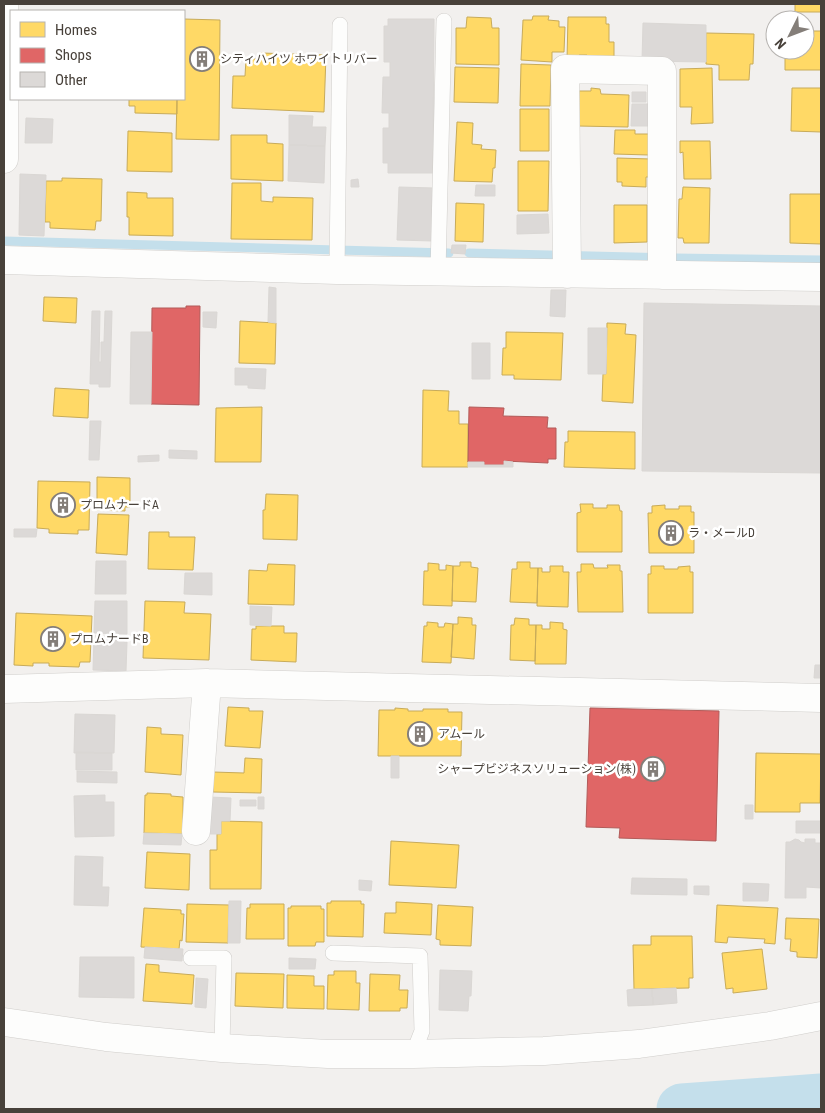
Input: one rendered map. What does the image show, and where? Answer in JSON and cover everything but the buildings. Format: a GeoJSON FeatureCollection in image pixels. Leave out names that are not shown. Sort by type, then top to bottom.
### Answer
{"type":"FeatureCollection","features":[{"type":"Feature","properties":{"kind":"street"},"geometry":{"type":"LineString","coordinates":[[4,4],[4,159]]}},
{"type":"Feature","properties":{"kind":"street"},"geometry":{"type":"LineString","coordinates":[[567,260],[565,70],[662,70],[662,264]]}},
{"type":"Feature","properties":{"kind":"street"},"geometry":{"type":"LineString","coordinates":[[4,260],[567,260],[662,264],[821,277]]}},
{"type":"Feature","properties":{"kind":"street"},"geometry":{"type":"LineString","coordinates":[[4,689],[207,684],[821,698]]}},
{"type":"Feature","properties":{"kind":"street"},"geometry":{"type":"LineString","coordinates":[[196,831],[207,684]]}},
{"type":"Feature","properties":{"kind":"street"},"geometry":{"type":"LineString","coordinates":[[4,1022],[106,1037],[222,1048],[328,1054],[413,1054],[544,1051],[639,1044],[770,1026],[821,1016]]}},
{"type":"Feature","properties":{"kind":"lane"},"geometry":{"type":"LineString","coordinates":[[439,259],[444,21]]}},
{"type":"Feature","properties":{"kind":"lane"},"geometry":{"type":"LineString","coordinates":[[337,259],[340,25]]}},
{"type":"Feature","properties":{"kind":"lane"},"geometry":{"type":"LineString","coordinates":[[333,953],[420,956],[422,1031],[413,1054]]}},
{"type":"Feature","properties":{"kind":"lane"},"geometry":{"type":"LineString","coordinates":[[191,958],[224,958],[222,1048]]}},
{"type":"Feature","properties":{"kind":"waterway"},"geometry":{"type":"LineString","coordinates":[[4,241],[449,253]]}},
{"type":"Feature","properties":{"kind":"waterway"},"geometry":{"type":"LineString","coordinates":[[469,253],[821,260]]}},
{"type":"Feature","properties":{"kind":"waterway"},"geometry":{"type":"LineString","coordinates":[[682,1109],[821,1099]]}},
{"type":"Feature","properties":{"kind":"place","name":"シティハイツ ホワイトリバー"},"geometry":{"type":"Point","coordinates":[202,59]}},
{"type":"Feature","properties":{"kind":"place","name":"プロムナードA"},"geometry":{"type":"Point","coordinates":[63,505]}},
{"type":"Feature","properties":{"kind":"place","name":"ラ・メールD"},"geometry":{"type":"Point","coordinates":[671,533]}},
{"type":"Feature","properties":{"kind":"place","name":"プロムナードB"},"geometry":{"type":"Point","coordinates":[53,639]}},
{"type":"Feature","properties":{"kind":"place","name":"アムール"},"geometry":{"type":"Point","coordinates":[420,734]}},
{"type":"Feature","properties":{"kind":"place","name":"シャープビジネスソリューション(株)"},"geometry":{"type":"Point","coordinates":[653,769]}}]}
